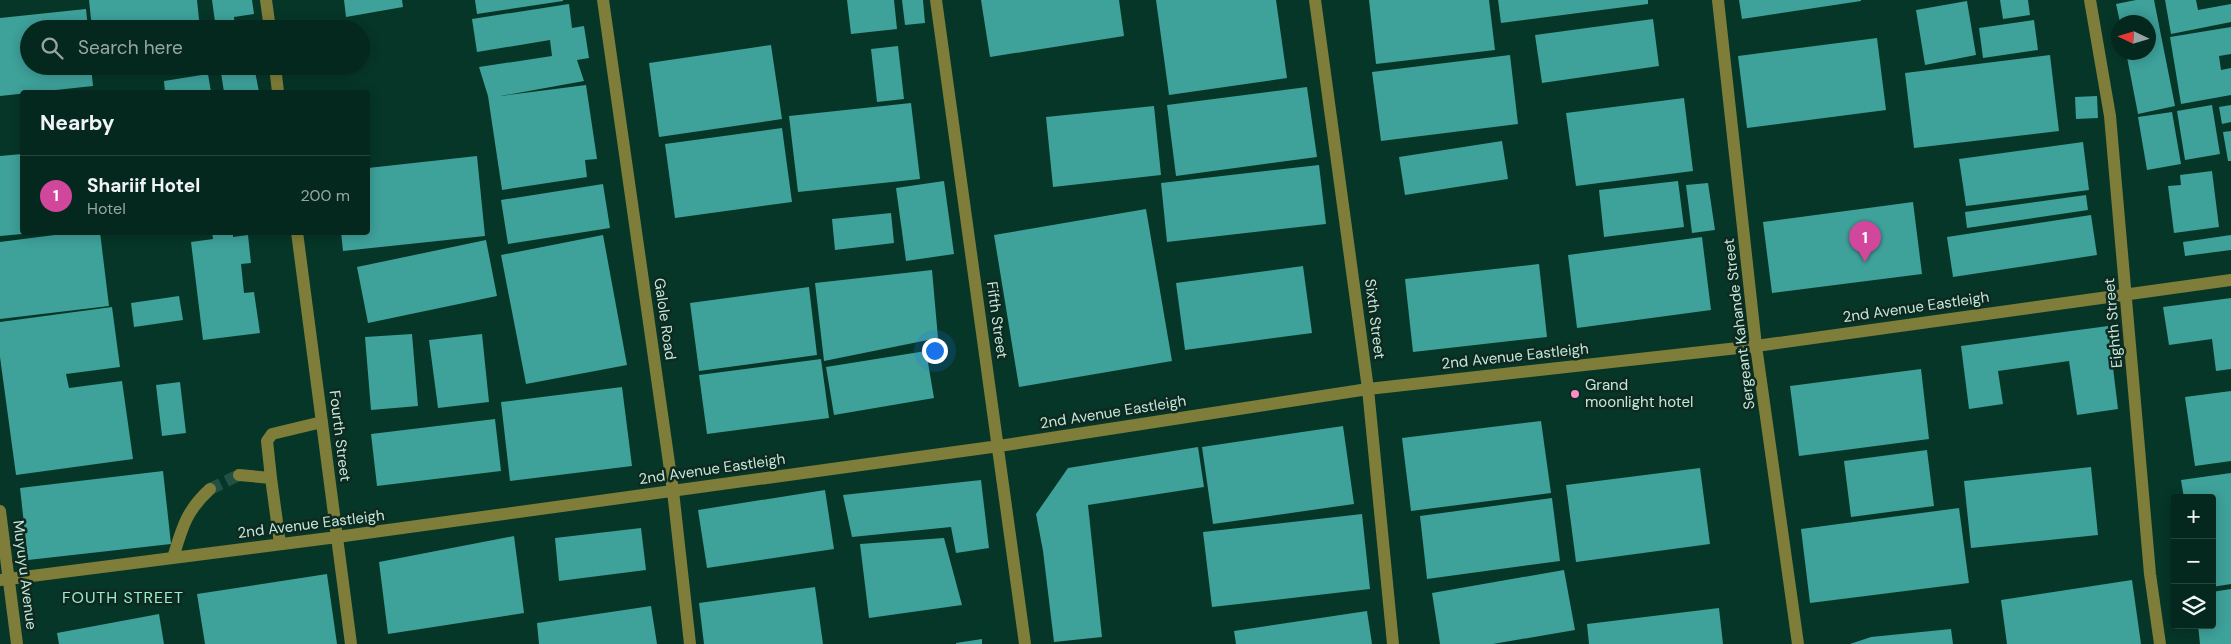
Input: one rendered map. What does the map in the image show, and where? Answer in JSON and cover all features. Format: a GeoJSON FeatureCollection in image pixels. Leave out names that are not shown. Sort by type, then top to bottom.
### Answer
{"type":"FeatureCollection","features":[{"type":"Feature","properties":{"kind":"street"},"geometry":{"type":"LineString","coordinates":[[266,0],[269,20]]}},
{"type":"Feature","properties":{"kind":"street","name":"Galole Road"},"geometry":{"type":"LineString","coordinates":[[603,0],[673,492],[690,644]]}},
{"type":"Feature","properties":{"kind":"street","name":"Fifth Street"},"geometry":{"type":"LineString","coordinates":[[936,0],[1025,644]]}},
{"type":"Feature","properties":{"kind":"street","name":"Sixth Street"},"geometry":{"type":"LineString","coordinates":[[1314,0],[1368,389],[1393,644]]}},
{"type":"Feature","properties":{"kind":"street","name":"Sergeant Kahande Street"},"geometry":{"type":"LineString","coordinates":[[1718,0],[1756,346],[1798,644]]}},
{"type":"Feature","properties":{"kind":"street","name":"Eighth Street"},"geometry":{"type":"LineString","coordinates":[[2090,0],[2110,116],[2127,293],[2150,574],[2160,644]]}},
{"type":"Feature","properties":{"kind":"street"},"geometry":{"type":"LineString","coordinates":[[276,75],[278,90]]}},
{"type":"Feature","properties":{"kind":"street","name":"Fourth Street"},"geometry":{"type":"LineString","coordinates":[[297,235],[351,644]]}},
{"type":"Feature","properties":{"kind":"street","name":"2nd Avenue Eastleigh"},"geometry":{"type":"LineString","coordinates":[[5,579],[673,492],[999,446],[1368,389],[1756,346],[2231,280]]}},
{"type":"Feature","properties":{"kind":"street"},"geometry":{"type":"LineString","coordinates":[[280,544],[267,441],[272,434],[322,422]]}},
{"type":"Feature","properties":{"kind":"street"},"geometry":{"type":"LineString","coordinates":[[239,475],[271,478]]}},
{"type":"Feature","properties":{"kind":"street"},"geometry":{"type":"LineString","coordinates":[[173,558],[184,520],[194,504],[210,489]]}},
{"type":"Feature","properties":{"kind":"street","name":"Muyuyu Avenue"},"geometry":{"type":"LineString","coordinates":[[0,511],[5,579],[17,644]]}},
{"type":"Feature","properties":{"kind":"building"},"geometry":{"type":"Polygon","coordinates":[[[89,0],[197,0],[199,20],[91,20],[89,0]]]}},
{"type":"Feature","properties":{"kind":"building"},"geometry":{"type":"Polygon","coordinates":[[[212,0],[252,0],[254,14],[234,17],[234,20],[215,20],[212,0]]]}},
{"type":"Feature","properties":{"kind":"building"},"geometry":{"type":"Polygon","coordinates":[[[344,0],[402,0],[403,7],[346,17],[344,0]]]}},
{"type":"Feature","properties":{"kind":"building"},"geometry":{"type":"Polygon","coordinates":[[[475,0],[563,0],[563,1],[477,14],[475,0]]]}},
{"type":"Feature","properties":{"kind":"building"},"geometry":{"type":"Polygon","coordinates":[[[847,0],[894,0],[897,29],[851,34],[847,0]]]}},
{"type":"Feature","properties":{"kind":"building"},"geometry":{"type":"Polygon","coordinates":[[[902,0],[923,0],[925,23],[905,25],[902,0]]]}},
{"type":"Feature","properties":{"kind":"building"},"geometry":{"type":"Polygon","coordinates":[[[981,0],[1119,0],[1124,36],[990,57],[981,0]]]}},
{"type":"Feature","properties":{"kind":"building"},"geometry":{"type":"Polygon","coordinates":[[[1156,0],[1276,0],[1287,78],[1169,95],[1156,0]]]}},
{"type":"Feature","properties":{"kind":"building"},"geometry":{"type":"Polygon","coordinates":[[[1369,0],[1489,0],[1495,50],[1376,64],[1369,0]]]}},
{"type":"Feature","properties":{"kind":"building"},"geometry":{"type":"Polygon","coordinates":[[[1498,0],[1648,0],[1648,4],[1501,23],[1498,0]]]}},
{"type":"Feature","properties":{"kind":"building"},"geometry":{"type":"Polygon","coordinates":[[[1739,0],[1861,0],[1861,1],[1742,19],[1739,0]]]}},
{"type":"Feature","properties":{"kind":"building"},"geometry":{"type":"Polygon","coordinates":[[[2000,0],[2028,0],[2030,15],[2003,19],[2000,0]]]}},
{"type":"Feature","properties":{"kind":"building"},"geometry":{"type":"Polygon","coordinates":[[[2136,0],[2154,0],[2175,106],[2138,114],[2128,60],[2156,60],[2156,15],[2118,15],[2116,4],[2136,0]]]}},
{"type":"Feature","properties":{"kind":"building"},"geometry":{"type":"Polygon","coordinates":[[[2165,0],[2196,0],[2198,10],[2231,4],[2231,22],[2171,34],[2165,0]]]}},
{"type":"Feature","properties":{"kind":"building"},"geometry":{"type":"Polygon","coordinates":[[[1967,1],[1976,55],[1925,65],[1916,10],[1967,1]]]}},
{"type":"Feature","properties":{"kind":"building"},"geometry":{"type":"Polygon","coordinates":[[[569,4],[572,28],[584,26],[589,58],[577,60],[584,81],[501,96],[586,85],[597,159],[585,160],[587,177],[502,190],[488,96],[479,67],[552,56],[550,40],[477,52],[472,19],[569,4]]]}},
{"type":"Feature","properties":{"kind":"building"},"geometry":{"type":"Polygon","coordinates":[[[86,9],[87,20],[20,20],[20,75],[92,75],[93,86],[56,90],[20,90],[20,94],[0,96],[0,18],[86,9]]]}},
{"type":"Feature","properties":{"kind":"building"},"geometry":{"type":"Polygon","coordinates":[[[1653,19],[1659,66],[1542,83],[1535,35],[1653,19]]]}},
{"type":"Feature","properties":{"kind":"building"},"geometry":{"type":"Polygon","coordinates":[[[2034,20],[2038,50],[1983,58],[1979,28],[2034,20]]]}},
{"type":"Feature","properties":{"kind":"building"},"geometry":{"type":"Polygon","coordinates":[[[2231,27],[2231,54],[2219,56],[2221,70],[2231,68],[2231,95],[2181,104],[2170,37],[2231,27]]]}},
{"type":"Feature","properties":{"kind":"building"},"geometry":{"type":"Polygon","coordinates":[[[1877,38],[1886,110],[1747,128],[1738,56],[1877,38]]]}},
{"type":"Feature","properties":{"kind":"building"},"geometry":{"type":"Polygon","coordinates":[[[771,45],[782,119],[659,137],[649,63],[771,45]]]}},
{"type":"Feature","properties":{"kind":"building"},"geometry":{"type":"Polygon","coordinates":[[[898,46],[904,99],[877,102],[871,49],[898,46]]]}},
{"type":"Feature","properties":{"kind":"building"},"geometry":{"type":"Polygon","coordinates":[[[1510,55],[1518,124],[1381,141],[1372,72],[1510,55]]]}},
{"type":"Feature","properties":{"kind":"building"},"geometry":{"type":"Polygon","coordinates":[[[2050,55],[2059,131],[1914,148],[1905,73],[2050,55]]]}},
{"type":"Feature","properties":{"kind":"building"},"geometry":{"type":"Polygon","coordinates":[[[208,75],[211,90],[165,90],[164,81],[208,75]]]}},
{"type":"Feature","properties":{"kind":"building"},"geometry":{"type":"Polygon","coordinates":[[[221,75],[256,75],[259,90],[224,90],[221,75]]]}},
{"type":"Feature","properties":{"kind":"building"},"geometry":{"type":"Polygon","coordinates":[[[1307,87],[1317,157],[1176,176],[1167,105],[1307,87]]]}},
{"type":"Feature","properties":{"kind":"building"},"geometry":{"type":"Polygon","coordinates":[[[2097,96],[2098,118],[2076,119],[2075,97],[2097,96]]]}},
{"type":"Feature","properties":{"kind":"building"},"geometry":{"type":"Polygon","coordinates":[[[1684,98],[1693,171],[1576,186],[1566,113],[1684,98]]]}},
{"type":"Feature","properties":{"kind":"building"},"geometry":{"type":"Polygon","coordinates":[[[911,103],[920,179],[798,192],[789,116],[911,103]]]}},
{"type":"Feature","properties":{"kind":"building"},"geometry":{"type":"Polygon","coordinates":[[[2212,105],[2220,154],[2185,160],[2177,111],[2212,105]]]}},
{"type":"Feature","properties":{"kind":"building"},"geometry":{"type":"Polygon","coordinates":[[[2231,105],[2231,122],[2222,124],[2219,107],[2231,105]]]}},
{"type":"Feature","properties":{"kind":"building"},"geometry":{"type":"Polygon","coordinates":[[[1154,106],[1161,175],[1053,187],[1046,117],[1154,106]]]}},
{"type":"Feature","properties":{"kind":"building"},"geometry":{"type":"Polygon","coordinates":[[[2172,112],[2181,164],[2147,170],[2138,117],[2172,112]]]}},
{"type":"Feature","properties":{"kind":"building"},"geometry":{"type":"Polygon","coordinates":[[[782,128],[792,202],[675,218],[665,144],[782,128]]]}},
{"type":"Feature","properties":{"kind":"building"},"geometry":{"type":"Polygon","coordinates":[[[2231,131],[2231,161],[2228,161],[2223,132],[2231,131]]]}},
{"type":"Feature","properties":{"kind":"building"},"geometry":{"type":"Polygon","coordinates":[[[1502,141],[1508,179],[1405,195],[1399,157],[1502,141]]]}},
{"type":"Feature","properties":{"kind":"building"},"geometry":{"type":"Polygon","coordinates":[[[2083,142],[2089,190],[1966,206],[1959,159],[2083,142]]]}},
{"type":"Feature","properties":{"kind":"building"},"geometry":{"type":"Polygon","coordinates":[[[20,154],[20,234],[0,236],[0,156],[20,154]]]}},
{"type":"Feature","properties":{"kind":"building"},"geometry":{"type":"Polygon","coordinates":[[[477,156],[485,236],[343,251],[341,235],[370,235],[370,168],[477,156]]]}},
{"type":"Feature","properties":{"kind":"building"},"geometry":{"type":"Polygon","coordinates":[[[1319,165],[1326,224],[1167,242],[1161,183],[1319,165]]]}},
{"type":"Feature","properties":{"kind":"building"},"geometry":{"type":"Polygon","coordinates":[[[2212,171],[2219,227],[2174,233],[2168,186],[2181,185],[2180,175],[2212,171]]]}},
{"type":"Feature","properties":{"kind":"building"},"geometry":{"type":"Polygon","coordinates":[[[944,181],[954,254],[906,261],[896,188],[944,181]]]}},
{"type":"Feature","properties":{"kind":"building"},"geometry":{"type":"Polygon","coordinates":[[[1678,181],[1684,227],[1604,237],[1599,190],[1678,181]]]}},
{"type":"Feature","properties":{"kind":"building"},"geometry":{"type":"Polygon","coordinates":[[[1708,183],[1715,230],[1692,233],[1686,185],[1708,183]]]}},
{"type":"Feature","properties":{"kind":"building"},"geometry":{"type":"Polygon","coordinates":[[[603,184],[610,228],[508,244],[501,200],[603,184]]]}},
{"type":"Feature","properties":{"kind":"building"},"geometry":{"type":"Polygon","coordinates":[[[2086,195],[2088,210],[1967,228],[1965,212],[2086,195]]]}},
{"type":"Feature","properties":{"kind":"building"},"geometry":{"type":"Polygon","coordinates":[[[1913,202],[1922,274],[1772,293],[1763,222],[1913,202]]]}},
{"type":"Feature","properties":{"kind":"building"},"geometry":{"type":"Polygon","coordinates":[[[1146,209],[1172,361],[1019,387],[994,235],[1146,209]]]}},
{"type":"Feature","properties":{"kind":"building"},"geometry":{"type":"Polygon","coordinates":[[[891,213],[894,243],[835,250],[832,219],[891,213]]]}},
{"type":"Feature","properties":{"kind":"building"},"geometry":{"type":"Polygon","coordinates":[[[2091,215],[2097,255],[1953,277],[1947,237],[2091,215]]]}},
{"type":"Feature","properties":{"kind":"building"},"geometry":{"type":"Polygon","coordinates":[[[55,235],[100,235],[109,306],[0,319],[0,242],[55,235]]]}},
{"type":"Feature","properties":{"kind":"building"},"geometry":{"type":"Polygon","coordinates":[[[212,235],[233,235],[233,237],[248,235],[251,263],[241,264],[244,293],[254,292],[260,333],[203,340],[191,242],[213,239],[212,235]]]}},
{"type":"Feature","properties":{"kind":"building"},"geometry":{"type":"Polygon","coordinates":[[[603,235],[627,365],[526,384],[501,255],[603,235]]]}},
{"type":"Feature","properties":{"kind":"building"},"geometry":{"type":"Polygon","coordinates":[[[2231,235],[2231,250],[2185,256],[2183,242],[2231,235]]]}},
{"type":"Feature","properties":{"kind":"building"},"geometry":{"type":"Polygon","coordinates":[[[1702,237],[1711,310],[1577,328],[1568,255],[1702,237]]]}},
{"type":"Feature","properties":{"kind":"building"},"geometry":{"type":"Polygon","coordinates":[[[486,240],[497,296],[368,323],[357,267],[486,240]]]}},
{"type":"Feature","properties":{"kind":"building"},"geometry":{"type":"Polygon","coordinates":[[[1539,264],[1547,337],[1413,352],[1405,279],[1539,264]]]}},
{"type":"Feature","properties":{"kind":"building"},"geometry":{"type":"Polygon","coordinates":[[[1303,266],[1312,333],[1185,350],[1176,283],[1303,266]]]}},
{"type":"Feature","properties":{"kind":"building"},"geometry":{"type":"Polygon","coordinates":[[[932,270],[938,338],[824,361],[815,283],[932,270]]]}},
{"type":"Feature","properties":{"kind":"building"},"geometry":{"type":"Polygon","coordinates":[[[809,287],[817,355],[699,371],[690,303],[809,287]]]}},
{"type":"Feature","properties":{"kind":"building"},"geometry":{"type":"Polygon","coordinates":[[[179,296],[183,320],[134,327],[131,303],[179,296]]]}},
{"type":"Feature","properties":{"kind":"building"},"geometry":{"type":"Polygon","coordinates":[[[2231,298],[2231,369],[2216,371],[2212,339],[2169,345],[2163,307],[2231,298]]]}},
{"type":"Feature","properties":{"kind":"building"},"geometry":{"type":"Polygon","coordinates":[[[112,307],[120,367],[66,374],[69,388],[122,381],[133,459],[16,475],[0,357],[0,322],[112,307]]]}},
{"type":"Feature","properties":{"kind":"building"},"geometry":{"type":"Polygon","coordinates":[[[2108,326],[2118,409],[2077,415],[2069,361],[1998,371],[2003,404],[1969,409],[1961,346],[2108,326]]]}},
{"type":"Feature","properties":{"kind":"building"},"geometry":{"type":"Polygon","coordinates":[[[412,334],[418,406],[371,410],[365,337],[412,334]]]}},
{"type":"Feature","properties":{"kind":"building"},"geometry":{"type":"Polygon","coordinates":[[[482,334],[489,402],[438,408],[429,340],[482,334]]]}},
{"type":"Feature","properties":{"kind":"building"},"geometry":{"type":"Polygon","coordinates":[[[926,351],[934,398],[834,415],[826,367],[926,351]]]}},
{"type":"Feature","properties":{"kind":"building"},"geometry":{"type":"Polygon","coordinates":[[[821,359],[829,418],[707,434],[699,375],[821,359]]]}},
{"type":"Feature","properties":{"kind":"building"},"geometry":{"type":"Polygon","coordinates":[[[1921,369],[1929,439],[1799,456],[1790,386],[1921,369]]]}},
{"type":"Feature","properties":{"kind":"building"},"geometry":{"type":"Polygon","coordinates":[[[180,382],[186,433],[162,436],[156,385],[180,382]]]}},
{"type":"Feature","properties":{"kind":"building"},"geometry":{"type":"Polygon","coordinates":[[[622,387],[632,466],[510,481],[501,402],[622,387]]]}},
{"type":"Feature","properties":{"kind":"building"},"geometry":{"type":"Polygon","coordinates":[[[2231,391],[2231,461],[2195,466],[2185,397],[2231,391]]]}},
{"type":"Feature","properties":{"kind":"building"},"geometry":{"type":"Polygon","coordinates":[[[495,419],[501,471],[377,486],[371,434],[495,419]]]}},
{"type":"Feature","properties":{"kind":"building"},"geometry":{"type":"Polygon","coordinates":[[[1541,421],[1551,493],[1411,511],[1402,438],[1541,421]]]}},
{"type":"Feature","properties":{"kind":"building"},"geometry":{"type":"Polygon","coordinates":[[[1343,426],[1354,504],[1213,524],[1202,447],[1343,426]]]}},
{"type":"Feature","properties":{"kind":"building"},"geometry":{"type":"Polygon","coordinates":[[[1198,447],[1204,487],[1088,505],[1102,637],[1054,642],[1043,551],[1036,514],[1068,468],[1198,447]]]}},
{"type":"Feature","properties":{"kind":"building"},"geometry":{"type":"Polygon","coordinates":[[[1927,450],[1934,506],[1851,517],[1844,461],[1927,450]]]}},
{"type":"Feature","properties":{"kind":"building"},"geometry":{"type":"Polygon","coordinates":[[[2091,467],[2098,535],[1971,548],[1964,481],[2091,467]]]}},
{"type":"Feature","properties":{"kind":"building"},"geometry":{"type":"Polygon","coordinates":[[[1700,468],[1710,544],[1576,562],[1566,485],[1700,468]]]}},
{"type":"Feature","properties":{"kind":"building"},"geometry":{"type":"Polygon","coordinates":[[[163,471],[171,544],[28,560],[20,488],[163,471]]]}},
{"type":"Feature","properties":{"kind":"building"},"geometry":{"type":"Polygon","coordinates":[[[2231,473],[2231,584],[2216,586],[2216,494],[2183,494],[2181,480],[2231,473]]]}},
{"type":"Feature","properties":{"kind":"building"},"geometry":{"type":"Polygon","coordinates":[[[981,480],[989,548],[956,553],[951,527],[852,537],[843,495],[981,480]]]}},
{"type":"Feature","properties":{"kind":"building"},"geometry":{"type":"Polygon","coordinates":[[[825,490],[834,549],[707,568],[698,510],[825,490]]]}},
{"type":"Feature","properties":{"kind":"building"},"geometry":{"type":"Polygon","coordinates":[[[1552,498],[1560,561],[1427,579],[1420,516],[1552,498]]]}},
{"type":"Feature","properties":{"kind":"building"},"geometry":{"type":"Polygon","coordinates":[[[1959,508],[1969,583],[1810,603],[1801,529],[1959,508]]]}},
{"type":"Feature","properties":{"kind":"building"},"geometry":{"type":"Polygon","coordinates":[[[1362,514],[1370,589],[1212,607],[1203,532],[1362,514]]]}},
{"type":"Feature","properties":{"kind":"building"},"geometry":{"type":"Polygon","coordinates":[[[641,528],[646,570],[559,581],[555,538],[641,528]]]}},
{"type":"Feature","properties":{"kind":"building"},"geometry":{"type":"Polygon","coordinates":[[[514,536],[524,613],[388,634],[379,562],[514,536]]]}},
{"type":"Feature","properties":{"kind":"building"},"geometry":{"type":"Polygon","coordinates":[[[944,538],[962,605],[869,618],[860,544],[944,538]]]}},
{"type":"Feature","properties":{"kind":"building"},"geometry":{"type":"Polygon","coordinates":[[[1564,570],[1575,630],[1493,644],[1440,644],[1432,593],[1564,570]]]}},
{"type":"Feature","properties":{"kind":"building"},"geometry":{"type":"Polygon","coordinates":[[[327,574],[337,644],[205,644],[197,594],[327,574]]]}},
{"type":"Feature","properties":{"kind":"building"},"geometry":{"type":"Polygon","coordinates":[[[2132,580],[2141,644],[2007,644],[2001,600],[2132,580]]]}},
{"type":"Feature","properties":{"kind":"building"},"geometry":{"type":"Polygon","coordinates":[[[815,587],[823,644],[704,644],[699,603],[815,587]]]}},
{"type":"Feature","properties":{"kind":"building"},"geometry":{"type":"Polygon","coordinates":[[[2231,589],[2231,644],[2200,644],[2198,629],[2216,629],[2216,591],[2231,589]]]}},
{"type":"Feature","properties":{"kind":"building"},"geometry":{"type":"Polygon","coordinates":[[[651,606],[657,644],[539,644],[537,623],[651,606]]]}},
{"type":"Feature","properties":{"kind":"building"},"geometry":{"type":"Polygon","coordinates":[[[1719,608],[1723,644],[1589,644],[1587,624],[1719,608]]]}},
{"type":"Feature","properties":{"kind":"building"},"geometry":{"type":"Polygon","coordinates":[[[1367,611],[1372,644],[1236,644],[1234,631],[1367,611]]]}},
{"type":"Feature","properties":{"kind":"building"},"geometry":{"type":"Polygon","coordinates":[[[159,614],[164,644],[59,644],[57,633],[159,614]]]}},
{"type":"Feature","properties":{"kind":"building"},"geometry":{"type":"Polygon","coordinates":[[[1951,629],[1953,644],[1850,644],[1871,637],[1951,629]]]}},
{"type":"Feature","properties":{"kind":"building"},"geometry":{"type":"Polygon","coordinates":[[[982,639],[982,644],[956,644],[956,643],[982,639]]]}},
{"type":"Feature","properties":{"kind":"tunnel"},"geometry":{"type":"LineString","coordinates":[[210,489],[239,475]]}},
{"type":"Feature","properties":{"kind":"place","name":"Shariif Hotel"},"geometry":{"type":"Point","coordinates":[1865,262]}},
{"type":"Feature","properties":{"kind":"place","name":"Grand moonlight hotel"},"geometry":{"type":"Point","coordinates":[1575,394]}},
{"type":"Feature","properties":{"kind":"district","name":"FOUTH STREET"},"geometry":{"type":"Point","coordinates":[123,597]}}]}
